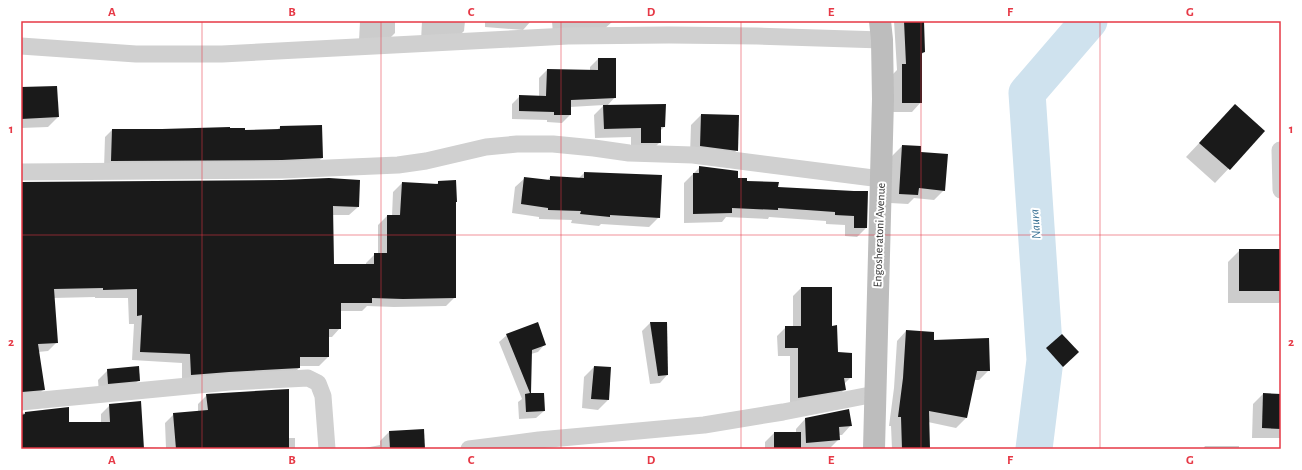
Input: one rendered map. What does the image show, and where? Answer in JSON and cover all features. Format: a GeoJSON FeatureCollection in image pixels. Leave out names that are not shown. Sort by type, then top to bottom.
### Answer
{"type":"FeatureCollection","features":[{"type":"Feature","properties":{"kind":"street"},"geometry":{"type":"LineString","coordinates":[[21,46],[136,54],[222,54],[568,36],[749,36],[881,30]]}},
{"type":"Feature","properties":{"kind":"street","name":"Engosheratoni Avenue"},"geometry":{"type":"LineString","coordinates":[[874,449],[881,179],[881,30]]}},
{"type":"Feature","properties":{"kind":"street"},"geometry":{"type":"LineString","coordinates":[[21,172],[282,170],[398,165],[426,161],[486,147],[517,144],[553,144],[629,153],[692,155],[881,179]]}},
{"type":"Feature","properties":{"kind":"street"},"geometry":{"type":"LineString","coordinates":[[1280,150],[1281,190]]}},
{"type":"Feature","properties":{"kind":"street"},"geometry":{"type":"LineString","coordinates":[[21,402],[230,382],[308,378],[318,383],[323,396],[327,449]]}},
{"type":"Feature","properties":{"kind":"street"},"geometry":{"type":"LineString","coordinates":[[477,448],[704,425],[783,412],[875,394]]}},
{"type":"Feature","properties":{"kind":"building"},"geometry":{"type":"Polygon","coordinates":[[[904,21],[924,21],[925,52],[922,53],[922,103],[902,103],[902,64],[906,64],[904,21]]]}},
{"type":"Feature","properties":{"kind":"building"},"geometry":{"type":"Polygon","coordinates":[[[598,58],[616,58],[616,98],[571,100],[571,115],[554,115],[554,112],[519,111],[519,95],[546,96],[547,69],[598,70],[598,58]]]}},
{"type":"Feature","properties":{"kind":"building"},"geometry":{"type":"Polygon","coordinates":[[[57,86],[59,117],[21,119],[21,87],[57,86]]]}},
{"type":"Feature","properties":{"kind":"building"},"geometry":{"type":"Polygon","coordinates":[[[666,104],[665,127],[661,127],[661,143],[641,143],[641,128],[604,129],[603,105],[666,104]]]}},
{"type":"Feature","properties":{"kind":"building"},"geometry":{"type":"Polygon","coordinates":[[[1235,104],[1265,131],[1230,170],[1199,143],[1235,104]]]}},
{"type":"Feature","properties":{"kind":"building"},"geometry":{"type":"Polygon","coordinates":[[[701,114],[739,115],[738,151],[700,146],[701,114]]]}},
{"type":"Feature","properties":{"kind":"building"},"geometry":{"type":"Polygon","coordinates":[[[322,125],[323,158],[282,160],[111,161],[112,129],[230,127],[245,128],[245,130],[280,129],[280,126],[322,125]]]}},
{"type":"Feature","properties":{"kind":"building"},"geometry":{"type":"Polygon","coordinates":[[[902,145],[921,146],[921,152],[948,154],[945,191],[919,188],[918,195],[899,194],[902,145]]]}},
{"type":"Feature","properties":{"kind":"building"},"geometry":{"type":"Polygon","coordinates":[[[699,166],[738,171],[738,178],[747,178],[747,181],[779,182],[778,187],[868,191],[867,228],[854,228],[854,216],[835,215],[835,212],[778,208],[778,210],[732,208],[732,213],[693,214],[693,173],[699,173],[699,166]]]}},
{"type":"Feature","properties":{"kind":"building"},"geometry":{"type":"Polygon","coordinates":[[[584,172],[662,175],[660,218],[610,215],[610,217],[580,214],[581,211],[548,210],[548,208],[521,204],[524,177],[550,180],[550,176],[584,178],[584,172]]]}},
{"type":"Feature","properties":{"kind":"building"},"geometry":{"type":"Polygon","coordinates":[[[329,178],[360,180],[359,207],[333,206],[334,264],[374,264],[374,253],[387,253],[387,215],[400,215],[402,182],[438,184],[438,181],[456,180],[456,298],[372,298],[372,303],[341,303],[341,329],[329,329],[329,357],[300,357],[300,368],[191,375],[190,354],[140,352],[142,315],[137,316],[137,289],[54,289],[58,343],[38,344],[45,390],[22,392],[21,182],[282,180],[329,178]]]}},
{"type":"Feature","properties":{"kind":"building"},"geometry":{"type":"Polygon","coordinates":[[[1239,249],[1281,249],[1281,291],[1239,291],[1239,249]]]}},
{"type":"Feature","properties":{"kind":"building"},"geometry":{"type":"Polygon","coordinates":[[[801,287],[832,287],[832,326],[837,325],[838,352],[852,353],[852,378],[844,378],[846,390],[798,398],[798,348],[785,348],[785,326],[801,326],[801,287]]]}},
{"type":"Feature","properties":{"kind":"building"},"geometry":{"type":"Polygon","coordinates":[[[538,322],[546,345],[532,350],[531,393],[544,393],[545,411],[526,412],[525,394],[530,393],[506,334],[538,322]]]}},
{"type":"Feature","properties":{"kind":"building"},"geometry":{"type":"Polygon","coordinates":[[[650,322],[667,322],[668,375],[658,376],[650,322]]]}},
{"type":"Feature","properties":{"kind":"building"},"geometry":{"type":"Polygon","coordinates":[[[906,330],[934,332],[934,340],[989,338],[990,371],[977,371],[967,418],[929,411],[930,449],[902,449],[901,417],[898,417],[903,378],[906,330]]]}},
{"type":"Feature","properties":{"kind":"building"},"geometry":{"type":"Polygon","coordinates":[[[1062,334],[1079,352],[1063,367],[1046,348],[1062,334]]]}},
{"type":"Feature","properties":{"kind":"building"},"geometry":{"type":"Polygon","coordinates":[[[139,366],[140,381],[108,384],[107,369],[139,366]]]}},
{"type":"Feature","properties":{"kind":"building"},"geometry":{"type":"Polygon","coordinates":[[[594,366],[611,367],[609,400],[591,399],[594,366]]]}},
{"type":"Feature","properties":{"kind":"building"},"geometry":{"type":"Polygon","coordinates":[[[289,389],[289,449],[176,449],[173,413],[208,410],[206,394],[289,389]]]}},
{"type":"Feature","properties":{"kind":"building"},"geometry":{"type":"Polygon","coordinates":[[[1263,393],[1281,394],[1281,429],[1262,428],[1263,393]]]}},
{"type":"Feature","properties":{"kind":"building"},"geometry":{"type":"Polygon","coordinates":[[[141,401],[144,449],[21,449],[21,415],[25,414],[25,412],[69,407],[69,422],[110,422],[109,404],[141,401]]]}},
{"type":"Feature","properties":{"kind":"building"},"geometry":{"type":"Polygon","coordinates":[[[849,409],[852,426],[839,427],[840,440],[806,443],[805,418],[849,409]]]}},
{"type":"Feature","properties":{"kind":"building"},"geometry":{"type":"Polygon","coordinates":[[[424,429],[425,449],[390,449],[389,431],[424,429]]]}},
{"type":"Feature","properties":{"kind":"building"},"geometry":{"type":"Polygon","coordinates":[[[774,432],[801,432],[801,449],[774,449],[774,432]]]}},
{"type":"Feature","properties":{"kind":"waterway","name":"Naura"},"geometry":{"type":"LineString","coordinates":[[1034,449],[1045,360],[1027,93],[1089,21]]}}]}
